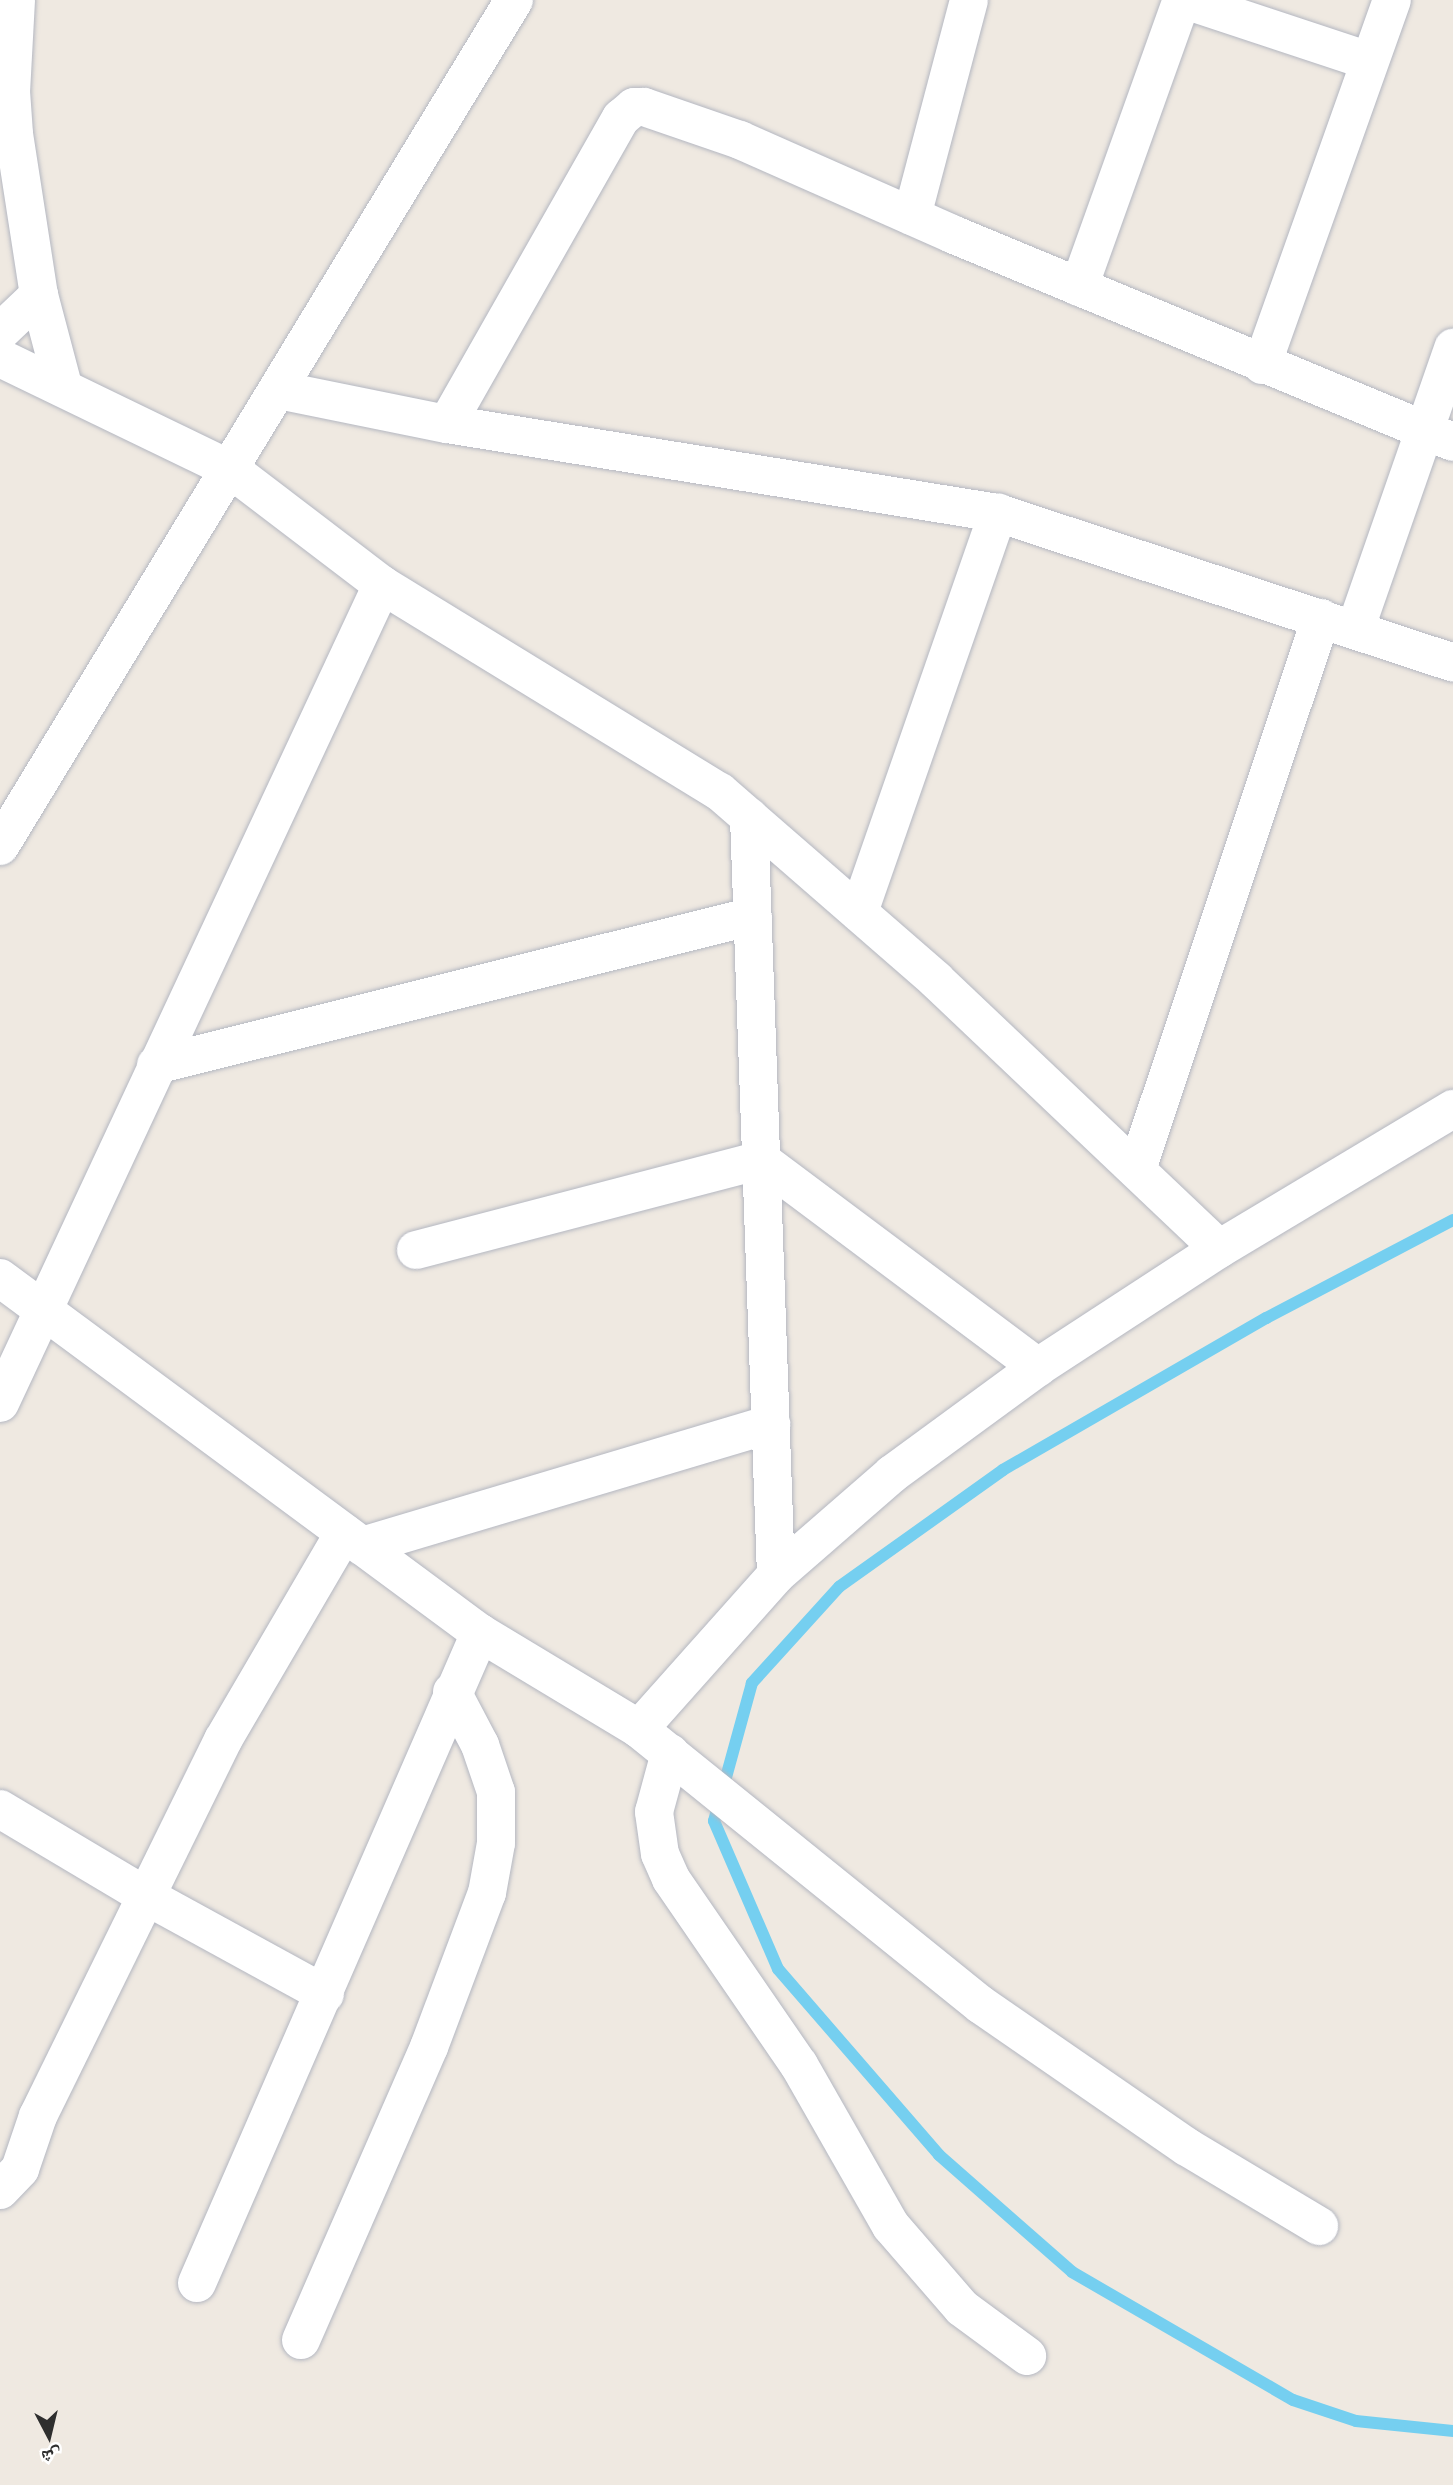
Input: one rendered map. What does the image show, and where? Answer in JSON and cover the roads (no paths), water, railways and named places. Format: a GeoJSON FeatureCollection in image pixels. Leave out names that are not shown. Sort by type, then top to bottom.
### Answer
{"type":"FeatureCollection","features":[{"type":"Feature","properties":{"kind":"street"},"geometry":{"type":"LineString","coordinates":[[16,0],[10,91],[14,134],[38,295],[63,386]]}},
{"type":"Feature","properties":{"kind":"street"},"geometry":{"type":"LineString","coordinates":[[0,846],[514,0]]}},
{"type":"Feature","properties":{"kind":"street"},"geometry":{"type":"LineString","coordinates":[[912,216],[969,0]]}},
{"type":"Feature","properties":{"kind":"street"},"geometry":{"type":"LineString","coordinates":[[1079,287],[1183,0],[1369,61]]}},
{"type":"Feature","properties":{"kind":"street"},"geometry":{"type":"LineString","coordinates":[[1262,365],[1392,0]]}},
{"type":"Feature","properties":{"kind":"street"},"geometry":{"type":"LineString","coordinates":[[446,424],[617,126],[634,107],[658,110],[718,131],[1262,365],[1438,437]]}},
{"type":"Feature","properties":{"kind":"street"},"geometry":{"type":"LineString","coordinates":[[0,332],[38,295]]}},
{"type":"Feature","properties":{"kind":"street"},"geometry":{"type":"LineString","coordinates":[[1137,1169],[1338,624],[1438,437],[1453,348]]}},
{"type":"Feature","properties":{"kind":"street"},"geometry":{"type":"LineString","coordinates":[[0,358],[63,386],[230,469],[382,585],[720,792],[859,912],[1137,1169],[1219,1249]]}},
{"type":"Feature","properties":{"kind":"street"},"geometry":{"type":"LineString","coordinates":[[278,390],[446,424],[998,513],[1453,663]]}},
{"type":"Feature","properties":{"kind":"street"},"geometry":{"type":"LineString","coordinates":[[859,912],[998,513]]}},
{"type":"Feature","properties":{"kind":"street"},"geometry":{"type":"LineString","coordinates":[[0,1404],[382,585]]}},
{"type":"Feature","properties":{"kind":"street"},"geometry":{"type":"LineString","coordinates":[[749,817],[776,1575]]}},
{"type":"Feature","properties":{"kind":"street"},"geometry":{"type":"LineString","coordinates":[[156,1065],[753,916]]}},
{"type":"Feature","properties":{"kind":"street"},"geometry":{"type":"LineString","coordinates":[[639,1729],[776,1575],[892,1474],[1038,1367],[1219,1249],[1453,1109]]}},
{"type":"Feature","properties":{"kind":"street"},"geometry":{"type":"LineString","coordinates":[[416,1250],[761,1160]]}},
{"type":"Feature","properties":{"kind":"street"},"geometry":{"type":"LineString","coordinates":[[761,1160],[1038,1367]]}},
{"type":"Feature","properties":{"kind":"street"},"geometry":{"type":"LineString","coordinates":[[0,1278],[45,1307],[480,1633],[639,1729],[981,2006],[1187,2147],[1318,2226]]}},
{"type":"Feature","properties":{"kind":"street"},"geometry":{"type":"LineString","coordinates":[[0,2190],[20,2169],[38,2116],[223,1740],[353,1539],[771,1423]]}},
{"type":"Feature","properties":{"kind":"street"},"geometry":{"type":"LineString","coordinates":[[197,2283],[325,1994],[452,1692],[480,1633]]}},
{"type":"Feature","properties":{"kind":"street"},"geometry":{"type":"LineString","coordinates":[[300,2340],[429,2047],[487,1893],[496,1843],[496,1792],[480,1745],[452,1692]]}},
{"type":"Feature","properties":{"kind":"street"},"geometry":{"type":"LineString","coordinates":[[670,1753],[654,1812],[660,1854],[671,1879],[799,2064],[891,2226],[962,2308],[1027,2356]]}},
{"type":"Feature","properties":{"kind":"street"},"geometry":{"type":"LineString","coordinates":[[0,1809],[146,1896],[325,1994]]}},
{"type":"Feature","properties":{"kind":"waterway"},"geometry":{"type":"LineString","coordinates":[[1453,1220],[1266,1318],[1003,1470],[839,1587],[752,1683],[714,1821],[778,1969],[939,2155],[1072,2272],[1293,2400],[1356,2421],[1453,2431]]}}]}
